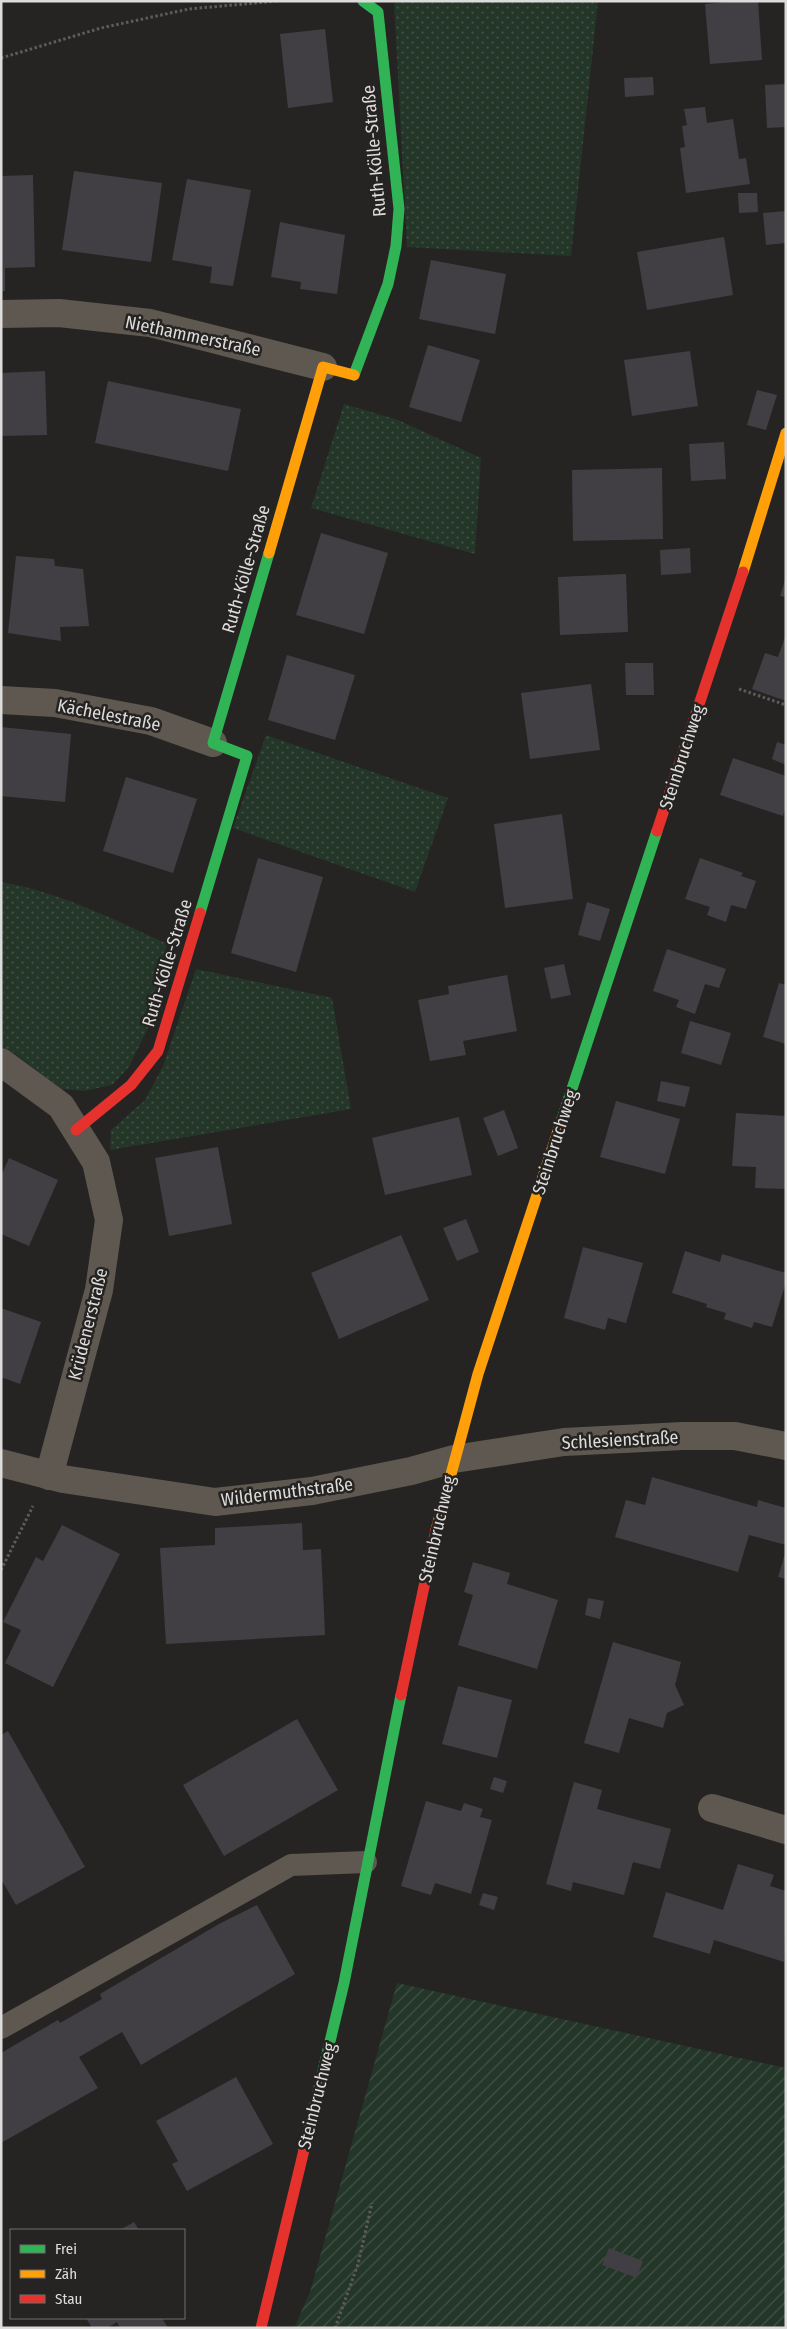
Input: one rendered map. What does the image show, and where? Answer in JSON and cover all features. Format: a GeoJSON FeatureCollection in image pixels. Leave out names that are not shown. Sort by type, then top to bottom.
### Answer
{"type":"FeatureCollection","features":[{"type":"Feature","properties":{"kind":"street","name":"Ruth-Kölle-Straße"},"geometry":{"type":"LineString","coordinates":[[76,1130],[128,1091],[144,1073],[158,1051],[247,756],[213,743],[323,367],[355,375],[388,284],[396,246],[399,209],[378,12],[363,1]]}},
{"type":"Feature","properties":{"kind":"street","name":"Niethammerstraße"},"geometry":{"type":"LineString","coordinates":[[1,314],[59,313],[150,323],[323,367]]}},
{"type":"Feature","properties":{"kind":"street","name":"Steinbruchweg"},"geometry":{"type":"LineString","coordinates":[[261,2328],[344,1983],[366,1862],[430,1553],[454,1459],[478,1374],[761,518],[786,433]]}},
{"type":"Feature","properties":{"kind":"street","name":"Kächelestraße"},"geometry":{"type":"LineString","coordinates":[[1,700],[55,703],[151,720],[213,743]]}},
{"type":"Feature","properties":{"kind":"street","name":"Krüdenerstraße"},"geometry":{"type":"LineString","coordinates":[[1,1062],[62,1106],[96,1162],[109,1220],[100,1290],[49,1476]]}},
{"type":"Feature","properties":{"kind":"street","name":"Schlesienstraße"},"geometry":{"type":"LineString","coordinates":[[454,1459],[564,1442],[683,1436],[736,1436],[786,1446]]}},
{"type":"Feature","properties":{"kind":"street","name":"Wildermuthstraße"},"geometry":{"type":"LineString","coordinates":[[1,1463],[49,1476],[215,1502],[312,1491],[411,1471],[454,1459]]}},
{"type":"Feature","properties":{"kind":"street"},"geometry":{"type":"LineString","coordinates":[[712,1808],[786,1830]]}},
{"type":"Feature","properties":{"kind":"lane"},"geometry":{"type":"LineString","coordinates":[[1,2028],[291,1865],[366,1862]]}},
{"type":"Feature","properties":{"kind":"path"},"geometry":{"type":"LineString","coordinates":[[1,58],[101,28],[188,9],[277,1]]}},
{"type":"Feature","properties":{"kind":"path"},"geometry":{"type":"LineString","coordinates":[[708,678],[786,705]]}},
{"type":"Feature","properties":{"kind":"path"},"geometry":{"type":"LineString","coordinates":[[1,1570],[49,1476]]}},
{"type":"Feature","properties":{"kind":"path"},"geometry":{"type":"LineString","coordinates":[[335,2328],[358,2264],[372,2203]]}},
{"type":"Feature","properties":{"kind":"green space"},"geometry":{"type":"Polygon","coordinates":[[[394,1],[598,1],[571,256],[407,247],[394,1]]]}},
{"type":"Feature","properties":{"kind":"green space"},"geometry":{"type":"Polygon","coordinates":[[[344,404],[398,420],[481,458],[475,554],[311,508],[344,404]]]}},
{"type":"Feature","properties":{"kind":"green space"},"geometry":{"type":"Polygon","coordinates":[[[266,735],[448,798],[415,892],[233,828],[266,735]]]}},
{"type":"Feature","properties":{"kind":"green space"},"geometry":{"type":"Polygon","coordinates":[[[1,882],[65,899],[167,944],[148,1028],[129,1067],[112,1085],[84,1091],[61,1089],[14,1053],[1,1047],[1,882]]]}},
{"type":"Feature","properties":{"kind":"green space"},"geometry":{"type":"Polygon","coordinates":[[[196,969],[332,998],[351,1109],[110,1150],[111,1130],[145,1100],[163,1066],[196,969]]]}},
{"type":"Feature","properties":{"kind":"green space"},"geometry":{"type":"Polygon","coordinates":[[[397,1983],[786,2068],[786,2328],[294,2328],[310,2292],[397,1983]]]}},
{"type":"Feature","properties":{"kind":"building"},"geometry":{"type":"Polygon","coordinates":[[[758,1],[762,60],[710,64],[705,4],[758,1]]]}},
{"type":"Feature","properties":{"kind":"building"},"geometry":{"type":"Polygon","coordinates":[[[325,29],[333,102],[288,108],[280,34],[325,29]]]}},
{"type":"Feature","properties":{"kind":"building"},"geometry":{"type":"Polygon","coordinates":[[[653,77],[654,95],[625,97],[624,78],[653,77]]]}},
{"type":"Feature","properties":{"kind":"building"},"geometry":{"type":"Polygon","coordinates":[[[786,84],[786,127],[767,128],[765,85],[786,84]]]}},
{"type":"Feature","properties":{"kind":"building"},"geometry":{"type":"Polygon","coordinates":[[[705,107],[707,123],[733,119],[739,159],[746,158],[750,184],[686,193],[680,148],[685,147],[682,126],[687,125],[684,109],[705,107]]]}},
{"type":"Feature","properties":{"kind":"building"},"geometry":{"type":"Polygon","coordinates":[[[74,171],[162,183],[151,262],[62,250],[74,171]]]}},
{"type":"Feature","properties":{"kind":"building"},"geometry":{"type":"Polygon","coordinates":[[[33,175],[35,267],[5,268],[5,291],[1,291],[1,176],[33,175]]]}},
{"type":"Feature","properties":{"kind":"building"},"geometry":{"type":"Polygon","coordinates":[[[187,179],[251,190],[233,286],[210,283],[212,267],[172,260],[187,179]]]}},
{"type":"Feature","properties":{"kind":"building"},"geometry":{"type":"Polygon","coordinates":[[[738,193],[757,193],[758,212],[739,213],[738,193]]]}},
{"type":"Feature","properties":{"kind":"building"},"geometry":{"type":"Polygon","coordinates":[[[786,211],[786,243],[766,245],[763,213],[786,211]]]}},
{"type":"Feature","properties":{"kind":"building"},"geometry":{"type":"Polygon","coordinates":[[[280,222],[345,235],[337,294],[300,289],[301,282],[271,277],[280,222]]]}},
{"type":"Feature","properties":{"kind":"building"},"geometry":{"type":"Polygon","coordinates":[[[724,237],[733,295],[647,310],[637,252],[724,237]]]}},
{"type":"Feature","properties":{"kind":"building"},"geometry":{"type":"Polygon","coordinates":[[[431,260],[506,274],[495,334],[419,319],[431,260]]]}},
{"type":"Feature","properties":{"kind":"building"},"geometry":{"type":"Polygon","coordinates":[[[428,345],[480,360],[461,422],[409,407],[428,345]]]}},
{"type":"Feature","properties":{"kind":"building"},"geometry":{"type":"Polygon","coordinates":[[[690,351],[698,406],[632,416],[624,360],[690,351]]]}},
{"type":"Feature","properties":{"kind":"building"},"geometry":{"type":"Polygon","coordinates":[[[45,371],[47,435],[1,436],[1,373],[45,371]]]}},
{"type":"Feature","properties":{"kind":"building"},"geometry":{"type":"Polygon","coordinates":[[[108,381],[241,409],[228,471],[95,443],[108,381]]]}},
{"type":"Feature","properties":{"kind":"building"},"geometry":{"type":"Polygon","coordinates":[[[757,390],[777,395],[766,430],[747,425],[757,390]]]}},
{"type":"Feature","properties":{"kind":"building"},"geometry":{"type":"Polygon","coordinates":[[[724,442],[726,479],[691,481],[689,444],[724,442]]]}},
{"type":"Feature","properties":{"kind":"building"},"geometry":{"type":"Polygon","coordinates":[[[662,468],[663,539],[573,541],[572,470],[662,468]]]}},
{"type":"Feature","properties":{"kind":"building"},"geometry":{"type":"Polygon","coordinates":[[[321,533],[388,553],[364,634],[296,615],[321,533]]]}},
{"type":"Feature","properties":{"kind":"building"},"geometry":{"type":"Polygon","coordinates":[[[690,548],[691,573],[661,575],[660,550],[690,548]]]}},
{"type":"Feature","properties":{"kind":"building"},"geometry":{"type":"Polygon","coordinates":[[[16,556],[54,559],[55,566],[83,569],[89,626],[60,627],[61,641],[8,633],[16,556]]]}},
{"type":"Feature","properties":{"kind":"building"},"geometry":{"type":"Polygon","coordinates":[[[626,574],[628,632],[560,635],[558,577],[626,574]]]}},
{"type":"Feature","properties":{"kind":"building"},"geometry":{"type":"Polygon","coordinates":[[[786,580],[786,597],[780,596],[786,580]]]}},
{"type":"Feature","properties":{"kind":"building"},"geometry":{"type":"Polygon","coordinates":[[[785,637],[786,701],[752,689],[765,653],[778,657],[785,637]]]}},
{"type":"Feature","properties":{"kind":"building"},"geometry":{"type":"Polygon","coordinates":[[[287,655],[355,675],[335,740],[268,720],[287,655]]]}},
{"type":"Feature","properties":{"kind":"building"},"geometry":{"type":"Polygon","coordinates":[[[625,663],[653,663],[654,695],[626,695],[625,663]]]}},
{"type":"Feature","properties":{"kind":"building"},"geometry":{"type":"Polygon","coordinates":[[[591,684],[600,750],[530,759],[521,693],[591,684]]]}},
{"type":"Feature","properties":{"kind":"building"},"geometry":{"type":"Polygon","coordinates":[[[1,727],[71,734],[65,802],[1,796],[1,727]]]}},
{"type":"Feature","properties":{"kind":"building"},"geometry":{"type":"Polygon","coordinates":[[[777,742],[786,745],[786,765],[772,759],[777,742]]]}},
{"type":"Feature","properties":{"kind":"building"},"geometry":{"type":"Polygon","coordinates":[[[733,758],[786,776],[786,806],[783,816],[720,795],[733,758]]]}},
{"type":"Feature","properties":{"kind":"building"},"geometry":{"type":"Polygon","coordinates":[[[126,777],[197,799],[173,873],[103,851],[126,777]]]}},
{"type":"Feature","properties":{"kind":"building"},"geometry":{"type":"Polygon","coordinates":[[[562,814],[573,899],[505,908],[494,824],[562,814]]]}},
{"type":"Feature","properties":{"kind":"building"},"geometry":{"type":"Polygon","coordinates":[[[258,858],[323,877],[296,972],[231,953],[258,858]]]}},
{"type":"Feature","properties":{"kind":"building"},"geometry":{"type":"Polygon","coordinates":[[[700,858],[743,873],[741,876],[756,881],[746,909],[731,905],[726,922],[707,915],[710,907],[685,899],[700,858]]]}},
{"type":"Feature","properties":{"kind":"building"},"geometry":{"type":"Polygon","coordinates":[[[587,902],[610,909],[600,941],[578,935],[587,902]]]}},
{"type":"Feature","properties":{"kind":"building"},"geometry":{"type":"Polygon","coordinates":[[[667,949],[726,969],[719,988],[705,984],[695,1014],[676,1007],[679,1000],[653,991],[667,949]]]}},
{"type":"Feature","properties":{"kind":"building"},"geometry":{"type":"Polygon","coordinates":[[[564,964],[571,995],[551,999],[544,968],[564,964]]]}},
{"type":"Feature","properties":{"kind":"building"},"geometry":{"type":"Polygon","coordinates":[[[507,975],[517,1031],[463,1041],[466,1055],[430,1061],[418,1000],[449,994],[448,986],[507,975]]]}},
{"type":"Feature","properties":{"kind":"building"},"geometry":{"type":"Polygon","coordinates":[[[779,983],[786,985],[786,1044],[763,1037],[779,983]]]}},
{"type":"Feature","properties":{"kind":"building"},"geometry":{"type":"Polygon","coordinates":[[[690,1021],[731,1033],[721,1065],[681,1053],[690,1021]]]}},
{"type":"Feature","properties":{"kind":"building"},"geometry":{"type":"Polygon","coordinates":[[[661,1081],[690,1087],[685,1107],[657,1101],[661,1081]]]}},
{"type":"Feature","properties":{"kind":"building"},"geometry":{"type":"Polygon","coordinates":[[[616,1101],[680,1119],[665,1174],[600,1157],[616,1101]]]}},
{"type":"Feature","properties":{"kind":"building"},"geometry":{"type":"Polygon","coordinates":[[[504,1110],[518,1148],[498,1156],[483,1118],[504,1110]]]}},
{"type":"Feature","properties":{"kind":"building"},"geometry":{"type":"Polygon","coordinates":[[[736,1113],[786,1116],[786,1189],[755,1188],[756,1167],[732,1166],[736,1113]]]}},
{"type":"Feature","properties":{"kind":"building"},"geometry":{"type":"Polygon","coordinates":[[[459,1117],[472,1175],[385,1195],[372,1138],[459,1117]]]}},
{"type":"Feature","properties":{"kind":"building"},"geometry":{"type":"Polygon","coordinates":[[[218,1147],[232,1224],[169,1236],[155,1158],[218,1147]]]}},
{"type":"Feature","properties":{"kind":"building"},"geometry":{"type":"Polygon","coordinates":[[[9,1158],[58,1180],[29,1246],[1,1234],[1,1176],[9,1158]]]}},
{"type":"Feature","properties":{"kind":"building"},"geometry":{"type":"Polygon","coordinates":[[[466,1219],[479,1252],[457,1261],[443,1228],[466,1219]]]}},
{"type":"Feature","properties":{"kind":"building"},"geometry":{"type":"Polygon","coordinates":[[[401,1235],[429,1300],[339,1339],[311,1273],[401,1235]]]}},
{"type":"Feature","properties":{"kind":"building"},"geometry":{"type":"Polygon","coordinates":[[[583,1247],[643,1263],[626,1323],[608,1318],[605,1330],[564,1318],[583,1247]]]}},
{"type":"Feature","properties":{"kind":"building"},"geometry":{"type":"Polygon","coordinates":[[[685,1251],[720,1262],[722,1254],[786,1273],[786,1282],[772,1327],[754,1322],[752,1328],[724,1319],[726,1313],[706,1307],[707,1304],[672,1293],[685,1251]]]}},
{"type":"Feature","properties":{"kind":"building"},"geometry":{"type":"Polygon","coordinates":[[[1,1308],[41,1322],[20,1384],[1,1377],[1,1308]]]}},
{"type":"Feature","properties":{"kind":"building"},"geometry":{"type":"Polygon","coordinates":[[[652,1477],[757,1507],[758,1500],[786,1508],[786,1545],[749,1535],[738,1572],[615,1537],[626,1500],[645,1505],[652,1477]]]}},
{"type":"Feature","properties":{"kind":"building"},"geometry":{"type":"Polygon","coordinates":[[[302,1523],[303,1550],[321,1549],[325,1635],[166,1644],[160,1548],[215,1545],[215,1528],[302,1523]]]}},
{"type":"Feature","properties":{"kind":"building"},"geometry":{"type":"Polygon","coordinates":[[[62,1525],[120,1554],[53,1687],[5,1663],[21,1630],[3,1622],[36,1557],[43,1561],[62,1525]]]}},
{"type":"Feature","properties":{"kind":"building"},"geometry":{"type":"Polygon","coordinates":[[[786,1550],[786,1579],[778,1577],[786,1550]]]}},
{"type":"Feature","properties":{"kind":"building"},"geometry":{"type":"Polygon","coordinates":[[[473,1562],[510,1573],[507,1584],[558,1600],[537,1669],[458,1645],[473,1595],[464,1592],[473,1562]]]}},
{"type":"Feature","properties":{"kind":"building"},"geometry":{"type":"Polygon","coordinates":[[[588,1598],[604,1601],[600,1619],[585,1615],[588,1598]]]}},
{"type":"Feature","properties":{"kind":"building"},"geometry":{"type":"Polygon","coordinates":[[[613,1642],[681,1662],[675,1685],[684,1705],[667,1713],[663,1728],[629,1718],[619,1753],[584,1743],[613,1642]]]}},
{"type":"Feature","properties":{"kind":"building"},"geometry":{"type":"Polygon","coordinates":[[[458,1686],[512,1700],[497,1758],[442,1744],[458,1686]]]}},
{"type":"Feature","properties":{"kind":"building"},"geometry":{"type":"Polygon","coordinates":[[[297,1719],[338,1790],[224,1856],[183,1785],[297,1719]]]}},
{"type":"Feature","properties":{"kind":"building"},"geometry":{"type":"Polygon","coordinates":[[[8,1731],[85,1867],[16,1905],[1,1879],[1,1735],[8,1731]]]}},
{"type":"Feature","properties":{"kind":"building"},"geometry":{"type":"Polygon","coordinates":[[[494,1777],[507,1781],[503,1793],[490,1789],[494,1777]]]}},
{"type":"Feature","properties":{"kind":"building"},"geometry":{"type":"Polygon","coordinates":[[[574,1782],[602,1790],[597,1809],[671,1829],[660,1869],[633,1862],[624,1895],[573,1882],[571,1891],[546,1884],[574,1782]]]}},
{"type":"Feature","properties":{"kind":"building"},"geometry":{"type":"Polygon","coordinates":[[[426,1801],[461,1811],[464,1803],[483,1809],[480,1817],[492,1820],[471,1894],[435,1883],[431,1895],[401,1886],[426,1801]]]}},
{"type":"Feature","properties":{"kind":"building"},"geometry":{"type":"Polygon","coordinates":[[[738,1864],[774,1875],[770,1886],[786,1891],[784,1962],[714,1940],[710,1954],[653,1937],[666,1892],[723,1910],[738,1864]]]}},
{"type":"Feature","properties":{"kind":"building"},"geometry":{"type":"Polygon","coordinates":[[[483,1893],[498,1897],[494,1910],[479,1905],[483,1893]]]}},
{"type":"Feature","properties":{"kind":"building"},"geometry":{"type":"Polygon","coordinates":[[[257,1905],[295,1974],[141,2065],[122,2032],[79,2057],[98,2088],[1,2143],[1,2053],[58,2020],[60,2023],[102,1999],[100,1994],[219,1924],[257,1905]]]}},
{"type":"Feature","properties":{"kind":"building"},"geometry":{"type":"Polygon","coordinates":[[[236,2077],[273,2144],[187,2191],[172,2164],[178,2161],[156,2121],[236,2077]]]}},
{"type":"Feature","properties":{"kind":"building"},"geometry":{"type":"Polygon","coordinates":[[[134,2222],[138,2229],[122,2229],[134,2222]]]}},
{"type":"Feature","properties":{"kind":"building"},"geometry":{"type":"Polygon","coordinates":[[[609,2248],[643,2261],[637,2278],[602,2265],[609,2248]]]}},
{"type":"Feature","properties":{"kind":"building"},"geometry":{"type":"Polygon","coordinates":[[[87,2319],[163,2319],[168,2328],[120,2328],[117,2322],[107,2328],[92,2328],[87,2319]]]}},
{"type":"Feature","properties":{"kind":"traffic: fast"},"geometry":{"type":"LineString","coordinates":[[354,375],[388,284],[396,246],[399,209],[378,12],[363,1]]}},
{"type":"Feature","properties":{"kind":"traffic: fast"},"geometry":{"type":"LineString","coordinates":[[200,913],[247,756],[213,743],[269,553]]}},
{"type":"Feature","properties":{"kind":"traffic: fast"},"geometry":{"type":"LineString","coordinates":[[562,1119],[657,831]]}},
{"type":"Feature","properties":{"kind":"traffic: fast"},"geometry":{"type":"LineString","coordinates":[[304,2150],[344,1983],[401,1695]]}},
{"type":"Feature","properties":{"kind":"traffic: slow"},"geometry":{"type":"LineString","coordinates":[[269,553],[323,367],[354,375]]}},
{"type":"Feature","properties":{"kind":"traffic: slow"},"geometry":{"type":"LineString","coordinates":[[743,572],[786,433]]}},
{"type":"Feature","properties":{"kind":"traffic: slow"},"geometry":{"type":"LineString","coordinates":[[436,1530],[478,1374],[562,1119]]}},
{"type":"Feature","properties":{"kind":"traffic: jam"},"geometry":{"type":"LineString","coordinates":[[657,831],[743,572]]}},
{"type":"Feature","properties":{"kind":"traffic: jam"},"geometry":{"type":"LineString","coordinates":[[76,1130],[131,1085],[158,1051],[200,913]]}},
{"type":"Feature","properties":{"kind":"traffic: jam"},"geometry":{"type":"LineString","coordinates":[[401,1695],[436,1530]]}},
{"type":"Feature","properties":{"kind":"traffic: jam"},"geometry":{"type":"LineString","coordinates":[[261,2328],[304,2150]]}}]}
